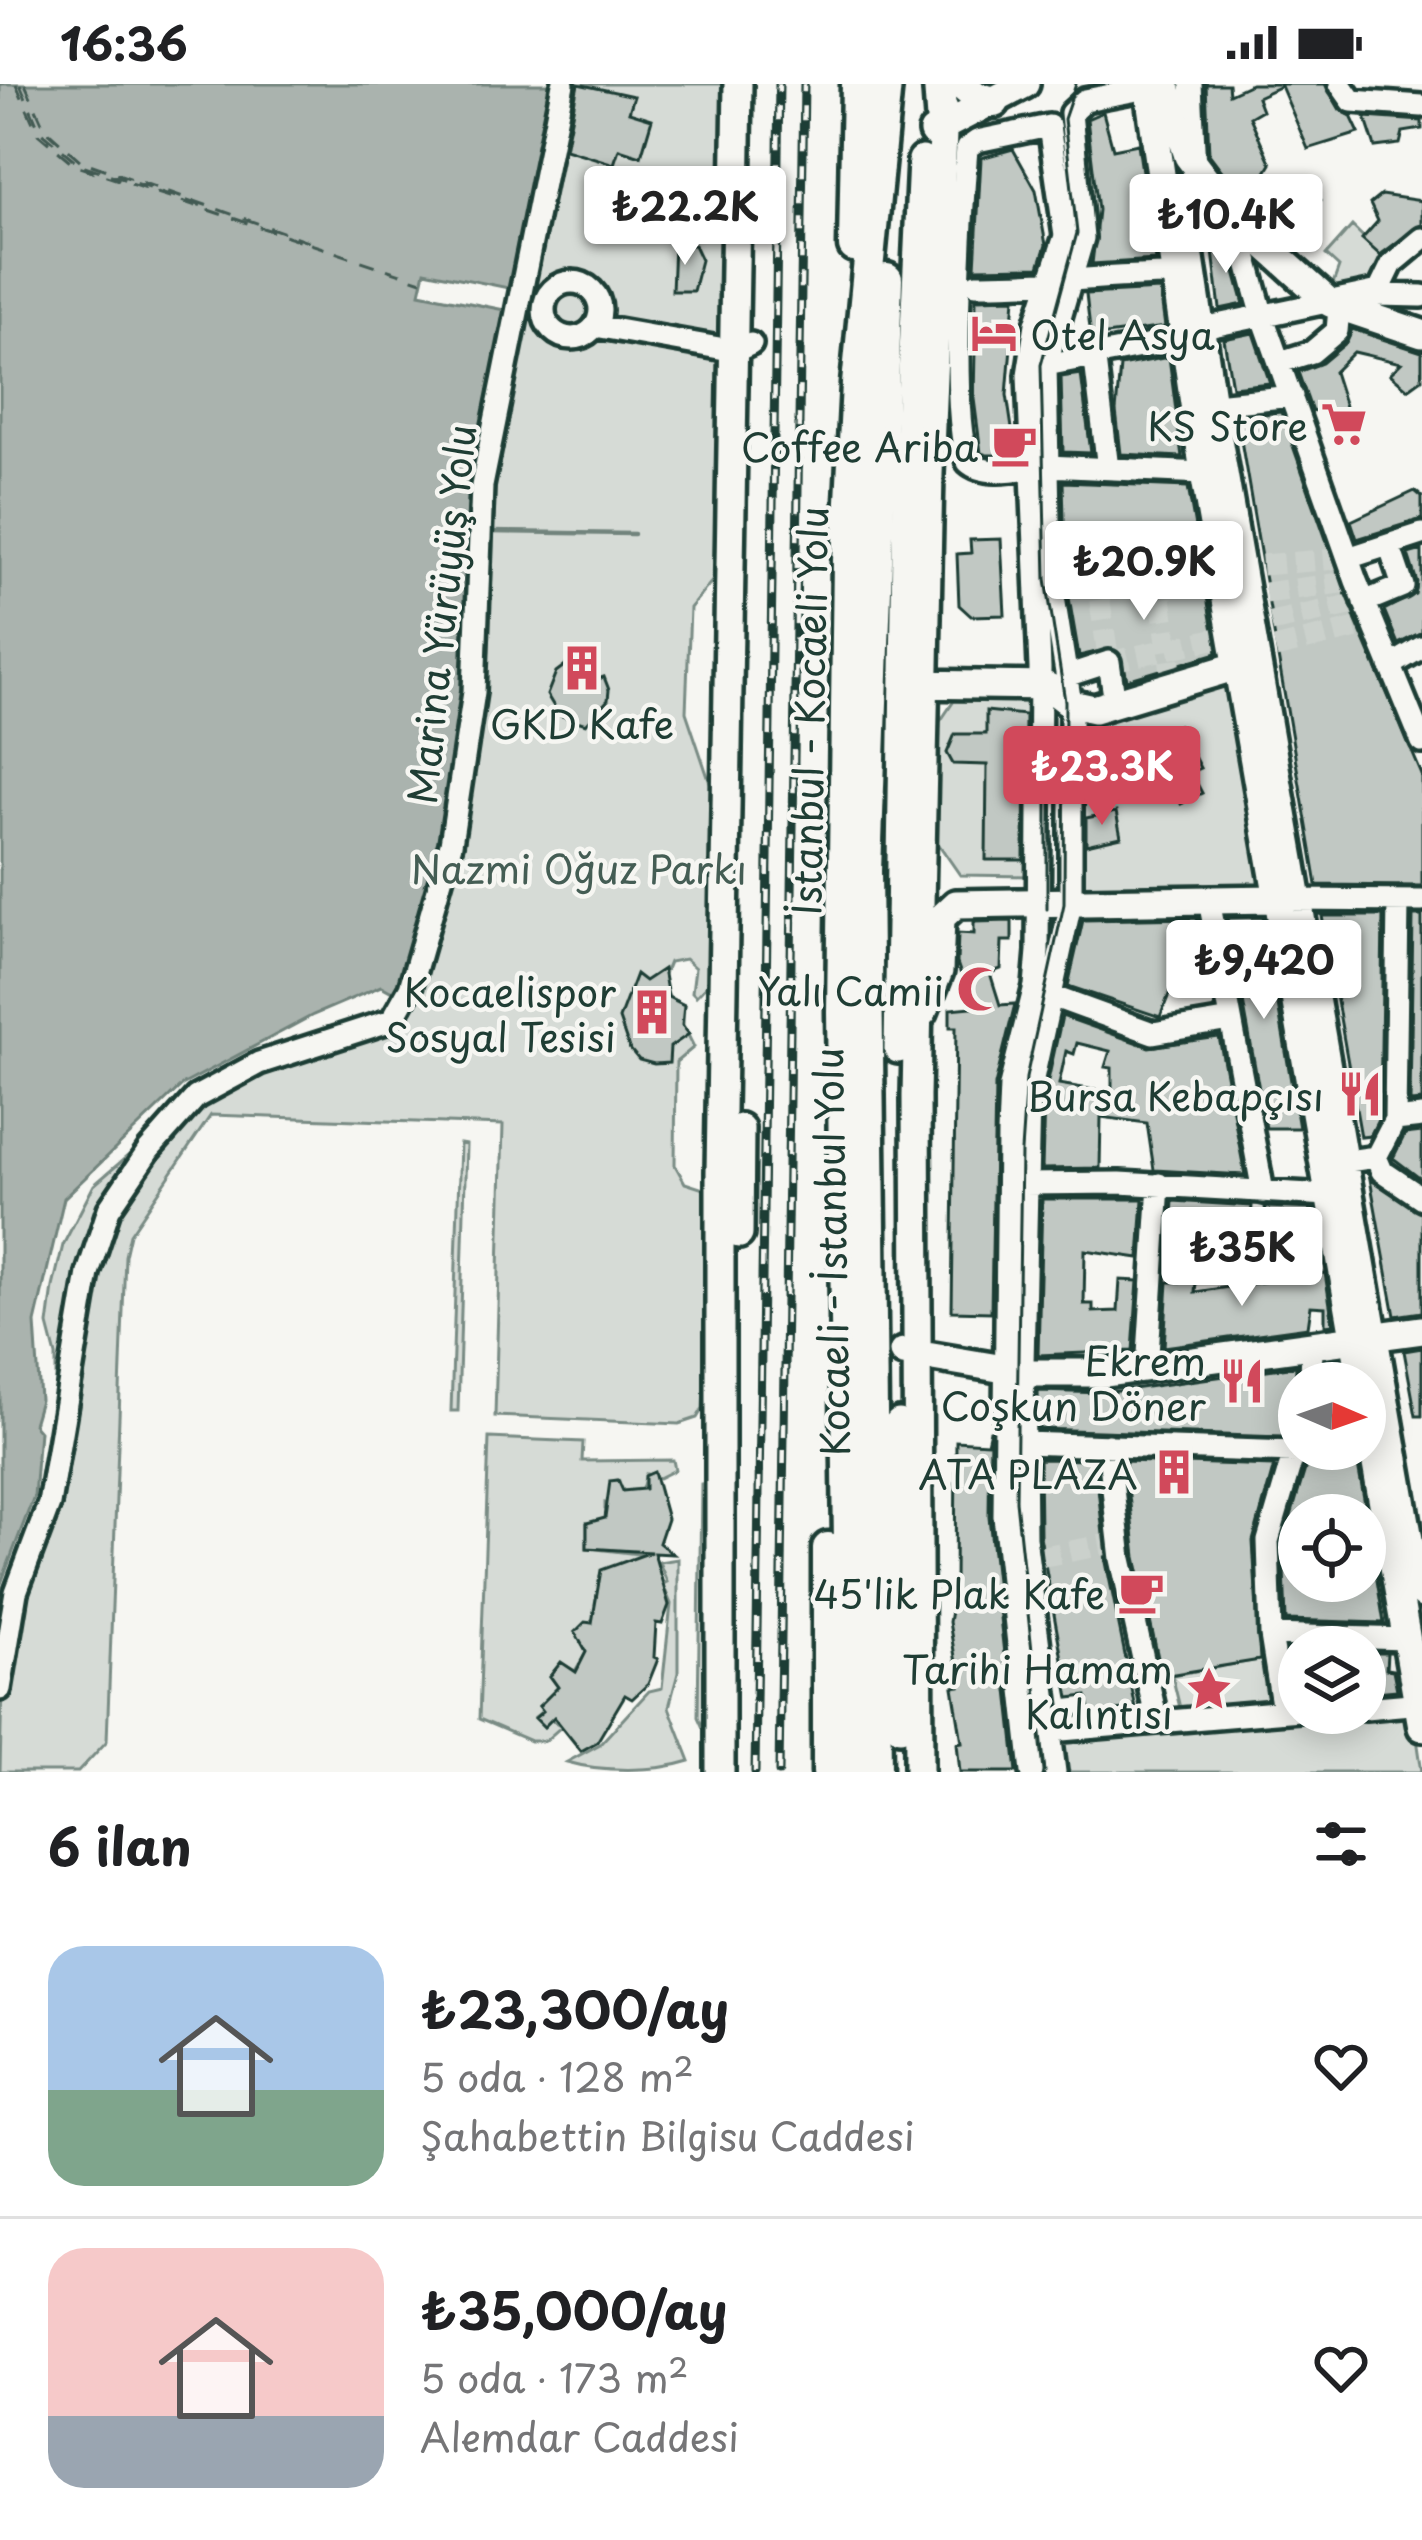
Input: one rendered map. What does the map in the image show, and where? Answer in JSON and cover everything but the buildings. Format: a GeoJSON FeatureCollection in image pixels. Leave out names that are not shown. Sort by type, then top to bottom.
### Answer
{"type":"FeatureCollection","features":[{"type":"Feature","properties":{"kind":"highway"},"geometry":{"type":"LineString","coordinates":[[856,84],[857,384]]}},
{"type":"Feature","properties":{"kind":"highway","name":"İstanbul - Kocaeli Yolu"},"geometry":{"type":"LineString","coordinates":[[852,1772],[842,1012],[847,638],[857,384],[886,84]]}},
{"type":"Feature","properties":{"kind":"highway","name":"Kocaeli - İstanbul Yolu"},"geometry":{"type":"LineString","coordinates":[[876,1772],[866,1054],[868,798],[883,352],[905,84]]}},
{"type":"Feature","properties":{"kind":"highway"},"geometry":{"type":"LineString","coordinates":[[939,84],[941,127]]}},
{"type":"Feature","properties":{"kind":"highway"},"geometry":{"type":"LineString","coordinates":[[962,84],[976,97],[994,101]]}},
{"type":"Feature","properties":{"kind":"highway"},"geometry":{"type":"LineString","coordinates":[[828,1772],[828,906],[835,698],[847,638]]}},
{"type":"Feature","properties":{"kind":"main road"},"geometry":{"type":"LineString","coordinates":[[735,1772],[739,84]]}},
{"type":"Feature","properties":{"kind":"main road"},"geometry":{"type":"LineString","coordinates":[[720,1772],[720,1213],[741,344],[754,84]]}},
{"type":"Feature","properties":{"kind":"main road"},"geometry":{"type":"LineString","coordinates":[[919,1772],[908,1352],[915,684],[941,127],[949,84]]}},
{"type":"Feature","properties":{"kind":"main road"},"geometry":{"type":"LineString","coordinates":[[900,1772],[921,864],[907,485],[922,160],[928,136],[1025,84]]}},
{"type":"Feature","properties":{"kind":"main road"},"geometry":{"type":"LineString","coordinates":[[1154,85],[1195,169],[1231,213],[1334,305],[1422,334]]}},
{"type":"Feature","properties":{"kind":"main road"},"geometry":{"type":"LineString","coordinates":[[1154,85],[1176,210],[1174,275],[1193,333],[1204,473],[1241,565],[1244,630],[1256,655],[1328,1195],[1366,1337],[1364,1362]]}},
{"type":"Feature","properties":{"kind":"main road"},"geometry":{"type":"LineString","coordinates":[[1176,210],[1231,213]]}},
{"type":"Feature","properties":{"kind":"main road"},"geometry":{"type":"LineString","coordinates":[[915,684],[1059,689],[1094,709],[1172,678],[1256,655]]}},
{"type":"Feature","properties":{"kind":"main road"},"geometry":{"type":"LineString","coordinates":[[917,1025],[939,971],[941,918],[921,864]]}},
{"type":"Feature","properties":{"kind":"main road"},"geometry":{"type":"LineString","coordinates":[[941,918],[956,904],[1289,900]]}},
{"type":"Feature","properties":{"kind":"main road"},"geometry":{"type":"LineString","coordinates":[[908,1352],[1013,1371],[1147,1370],[1422,1330]]}},
{"type":"Feature","properties":{"kind":"main road"},"geometry":{"type":"LineString","coordinates":[[1377,1470],[1421,1711]]}},
{"type":"Feature","properties":{"kind":"street","name":"Marina Yürüyüş Yolu"},"geometry":{"type":"LineString","coordinates":[[0,1688],[16,1592],[49,1504],[88,1273],[110,1209],[149,1150],[196,1097],[259,1063],[392,1020],[410,988],[451,844],[474,692],[482,486],[563,84]]}},
{"type":"Feature","properties":{"kind":"street"},"geometry":{"type":"LineString","coordinates":[[1191,84],[1195,169],[1176,210],[1191,237],[1193,333],[1214,404],[1241,565],[1256,594],[1244,630]]}},
{"type":"Feature","properties":{"kind":"street"},"geometry":{"type":"LineString","coordinates":[[1340,84],[1352,101],[1422,106]]}},
{"type":"Feature","properties":{"kind":"street"},"geometry":{"type":"LineString","coordinates":[[1032,1772],[1006,1553],[1013,1371],[1031,1081],[1054,997],[1071,903],[1051,572],[1038,467],[1046,365],[1076,267],[1082,212],[1071,113],[1085,100],[1154,85]]}},
{"type":"Feature","properties":{"kind":"street"},"geometry":{"type":"LineString","coordinates":[[1055,1772],[1013,1371],[1009,1106],[1035,986],[1059,689],[1038,467],[1028,362],[1065,223],[1049,126],[976,141],[967,148],[966,158],[961,437],[968,462],[977,470],[1038,467],[1204,473]]}},
{"type":"Feature","properties":{"kind":"street"},"geometry":{"type":"LineString","coordinates":[[1231,213],[1348,558],[1422,742]]}},
{"type":"Feature","properties":{"kind":"street"},"geometry":{"type":"LineString","coordinates":[[1378,293],[1391,264],[1422,239]]}},
{"type":"Feature","properties":{"kind":"street"},"geometry":{"type":"LineString","coordinates":[[976,284],[1050,285],[1076,267],[1174,275]]}},
{"type":"Feature","properties":{"kind":"street"},"geometry":{"type":"LineString","coordinates":[[1046,365],[1378,293],[1422,296]]}},
{"type":"Feature","properties":{"kind":"street"},"geometry":{"type":"LineString","coordinates":[[1280,362],[1312,352],[1337,331],[1334,305]]}},
{"type":"Feature","properties":{"kind":"street"},"geometry":{"type":"LineString","coordinates":[[598,316],[741,344]]}},
{"type":"Feature","properties":{"kind":"street"},"geometry":{"type":"LineString","coordinates":[[1094,352],[1108,469]]}},
{"type":"Feature","properties":{"kind":"street"},"geometry":{"type":"LineString","coordinates":[[1214,404],[1292,396]]}},
{"type":"Feature","properties":{"kind":"street"},"geometry":{"type":"LineString","coordinates":[[1348,558],[1422,534]]}},
{"type":"Feature","properties":{"kind":"street"},"geometry":{"type":"LineString","coordinates":[[1364,602],[1402,586],[1389,545]]}},
{"type":"Feature","properties":{"kind":"street"},"geometry":{"type":"LineString","coordinates":[[1051,572],[1241,565]]}},
{"type":"Feature","properties":{"kind":"street"},"geometry":{"type":"LineString","coordinates":[[1390,666],[1422,647]]}},
{"type":"Feature","properties":{"kind":"street"},"geometry":{"type":"LineString","coordinates":[[1059,689],[1109,662],[1132,694]]}},
{"type":"Feature","properties":{"kind":"street"},"geometry":{"type":"LineString","coordinates":[[1209,900],[1263,1192]]}},
{"type":"Feature","properties":{"kind":"street"},"geometry":{"type":"LineString","coordinates":[[1422,901],[1289,900],[1363,1159],[1366,1337],[1417,1540],[1422,1597]]}},
{"type":"Feature","properties":{"kind":"street"},"geometry":{"type":"LineString","coordinates":[[1363,1159],[1395,1120],[1398,902]]}},
{"type":"Feature","properties":{"kind":"street"},"geometry":{"type":"LineString","coordinates":[[1054,997],[1153,1033],[1231,1020]]}},
{"type":"Feature","properties":{"kind":"street"},"geometry":{"type":"LineString","coordinates":[[1395,1120],[1422,1117]]}},
{"type":"Feature","properties":{"kind":"street"},"geometry":{"type":"LineString","coordinates":[[1363,1159],[1422,1198]]}},
{"type":"Feature","properties":{"kind":"street"},"geometry":{"type":"LineString","coordinates":[[1025,1184],[1159,1184],[1328,1195]]}},
{"type":"Feature","properties":{"kind":"street"},"geometry":{"type":"LineString","coordinates":[[1147,1370],[1159,1184]]}},
{"type":"Feature","properties":{"kind":"street"},"geometry":{"type":"LineString","coordinates":[[1312,1344],[1312,1362]]}},
{"type":"Feature","properties":{"kind":"street"},"geometry":{"type":"LineString","coordinates":[[1023,1443],[1278,1443]]}},
{"type":"Feature","properties":{"kind":"street"},"geometry":{"type":"LineString","coordinates":[[1108,1445],[1114,1543],[1157,1722]]}},
{"type":"Feature","properties":{"kind":"street"},"geometry":{"type":"LineString","coordinates":[[1278,1662],[1271,1635],[1270,1525],[1288,1470]]}},
{"type":"Feature","properties":{"kind":"street"},"geometry":{"type":"LineString","coordinates":[[1271,1635],[1406,1639]]}},
{"type":"Feature","properties":{"kind":"street"},"geometry":{"type":"LineString","coordinates":[[1386,1709],[1421,1711]]}},
{"type":"Feature","properties":{"kind":"street"},"geometry":{"type":"LineString","coordinates":[[1049,1731],[1278,1712]]}},
{"type":"Feature","properties":{"kind":"green space","name":"Nazmi Oğuz Parkı"},"geometry":{"type":"Polygon","coordinates":[[[563,84],[727,84],[722,569],[690,608],[686,712],[712,789],[717,974],[696,996],[692,992],[695,968],[685,959],[669,962],[662,979],[669,997],[684,1005],[683,1025],[694,1047],[676,1062],[675,1165],[685,1183],[713,1192],[703,1408],[697,1418],[679,1424],[495,1416],[503,1125],[211,1115],[130,1234],[125,1256],[107,1741],[78,1772],[0,1772],[4,1596],[48,1470],[56,1401],[56,1356],[48,1325],[53,1287],[63,1245],[94,1185],[196,1097],[392,1020],[482,486],[563,84]]]}},
{"type":"Feature","properties":{"kind":"green space"},"geometry":{"type":"Polygon","coordinates":[[[1352,226],[1388,261],[1376,286],[1330,292],[1339,267],[1326,255],[1352,226]]]}},
{"type":"Feature","properties":{"kind":"green space"},"geometry":{"type":"Polygon","coordinates":[[[1228,674],[1268,889],[1079,891],[1077,720],[1228,674]]]}},
{"type":"Feature","properties":{"kind":"green space"},"geometry":{"type":"Polygon","coordinates":[[[1032,700],[1031,876],[960,875],[933,836],[937,726],[954,701],[1032,700]]]}},
{"type":"Feature","properties":{"kind":"green space"},"geometry":{"type":"Polygon","coordinates":[[[460,1144],[466,1145],[458,1411],[451,1411],[460,1144]]]}},
{"type":"Feature","properties":{"kind":"green space"},"geometry":{"type":"Polygon","coordinates":[[[489,1438],[583,1442],[582,1461],[673,1460],[675,1470],[659,1478],[646,1474],[642,1489],[622,1491],[619,1481],[610,1481],[614,1506],[605,1503],[605,1509],[625,1517],[587,1523],[587,1548],[647,1555],[593,1620],[575,1632],[599,1651],[586,1653],[575,1671],[561,1663],[550,1676],[559,1688],[539,1706],[543,1711],[535,1717],[544,1727],[551,1720],[562,1726],[545,1741],[530,1741],[479,1719],[489,1438]]]}},
{"type":"Feature","properties":{"kind":"green space"},"geometry":{"type":"Polygon","coordinates":[[[710,1482],[709,1730],[704,1730],[698,1717],[701,1484],[710,1482]]]}},
{"type":"Feature","properties":{"kind":"green space"},"geometry":{"type":"Polygon","coordinates":[[[678,1559],[678,1673],[669,1707],[690,1761],[628,1769],[567,1762],[600,1744],[649,1691],[662,1688],[671,1604],[666,1592],[656,1593],[655,1588],[667,1582],[659,1562],[678,1559]]]}},
{"type":"Feature","properties":{"kind":"green space"},"geometry":{"type":"Polygon","coordinates":[[[1264,1659],[1272,1706],[1181,1712],[1172,1675],[1264,1659]]]}},
{"type":"Feature","properties":{"kind":"green space"},"geometry":{"type":"Polygon","coordinates":[[[1413,1712],[1422,1772],[1064,1772],[1062,1743],[1278,1718],[1278,1734],[1386,1734],[1386,1713],[1413,1712]]]}},
{"type":"Feature","properties":{"kind":"shaded area"},"geometry":{"type":"Polygon","coordinates":[[[0,84],[563,84],[523,291],[425,271],[420,293],[519,313],[491,437],[451,844],[405,999],[381,986],[313,1015],[182,1085],[64,1198],[35,1323],[40,1400],[33,1424],[39,1431],[34,1496],[0,1586],[0,84]]]}},
{"type":"Feature","properties":{"kind":"waterway"},"geometry":{"type":"LineString","coordinates":[[490,532],[634,534]]}},
{"type":"Feature","properties":{"kind":"ferry route"},"geometry":{"type":"LineString","coordinates":[[16,84],[38,134],[76,166],[422,281]]}},
{"type":"Feature","properties":{"kind":"ferry route"},"geometry":{"type":"LineString","coordinates":[[20,84],[40,131],[79,164],[205,207]]}},
{"type":"Feature","properties":{"kind":"ferry route"},"geometry":{"type":"LineString","coordinates":[[25,84],[45,129],[81,161],[319,245]]}},
{"type":"Feature","properties":{"kind":"tunnel"},"geometry":{"type":"LineString","coordinates":[[1262,565],[1348,558]]}},
{"type":"Feature","properties":{"kind":"tunnel"},"geometry":{"type":"LineString","coordinates":[[1157,568],[1171,671]]}},
{"type":"Feature","properties":{"kind":"tunnel"},"geometry":{"type":"LineString","coordinates":[[1095,569],[1109,662],[1222,637]]}},
{"type":"Feature","properties":{"kind":"tunnel"},"geometry":{"type":"LineString","coordinates":[[1265,593],[1356,581]]}},
{"type":"Feature","properties":{"kind":"tunnel"},"geometry":{"type":"LineString","coordinates":[[1271,622],[1364,602]]}},
{"type":"Feature","properties":{"kind":"tunnel"},"geometry":{"type":"LineString","coordinates":[[1275,648],[1373,624]]}},
{"type":"Feature","properties":{"kind":"tunnel"},"geometry":{"type":"LineString","coordinates":[[1039,1557],[1109,1544]]}},
{"type":"Feature","properties":{"kind":"tram line"},"geometry":{"type":"LineString","coordinates":[[1045,1772],[1016,1501],[1021,1151],[1026,1078],[1064,904],[1065,701],[1046,579],[1041,365],[1077,233],[1064,119],[1076,84]]}},
{"type":"Feature","properties":{"kind":"tram line"},"geometry":{"type":"LineString","coordinates":[[1047,759],[1047,909]]}},
{"type":"Feature","properties":{"kind":"railway"},"geometry":{"type":"LineString","coordinates":[[755,1772],[779,84]]}},
{"type":"Feature","properties":{"kind":"railway"},"geometry":{"type":"LineString","coordinates":[[779,1772],[804,84]]}},
{"type":"Feature","properties":{"kind":"place","name":"Otel Asya"},"geometry":{"type":"Point","coordinates":[994,333]}},
{"type":"Feature","properties":{"kind":"place","name":"KS Store"},"geometry":{"type":"Point","coordinates":[1344,424]}},
{"type":"Feature","properties":{"kind":"place","name":"Coffee Ariba"},"geometry":{"type":"Point","coordinates":[1014,445]}},
{"type":"Feature","properties":{"kind":"place","name":"GKD Kafe"},"geometry":{"type":"Point","coordinates":[582,668]}},
{"type":"Feature","properties":{"kind":"place","name":"Yalı Camii"},"geometry":{"type":"Point","coordinates":[980,989]}},
{"type":"Feature","properties":{"kind":"place","name":"Kocaelispor Sosyal Tesisi"},"geometry":{"type":"Point","coordinates":[652,1012]}},
{"type":"Feature","properties":{"kind":"place","name":"Bursa Kebapçısı"},"geometry":{"type":"Point","coordinates":[1360,1094]}},
{"type":"Feature","properties":{"kind":"place","name":"Ekrem Coşkun Döner"},"geometry":{"type":"Point","coordinates":[1242,1381]}},
{"type":"Feature","properties":{"kind":"place","name":"ATA PLAZA"},"geometry":{"type":"Point","coordinates":[1174,1472]}},
{"type":"Feature","properties":{"kind":"place","name":"45'lik Plak Kafe"},"geometry":{"type":"Point","coordinates":[1141,1592]}},
{"type":"Feature","properties":{"kind":"place","name":"Tarihi Hamam Kalıntısı"},"geometry":{"type":"Point","coordinates":[1209,1689]}}]}
